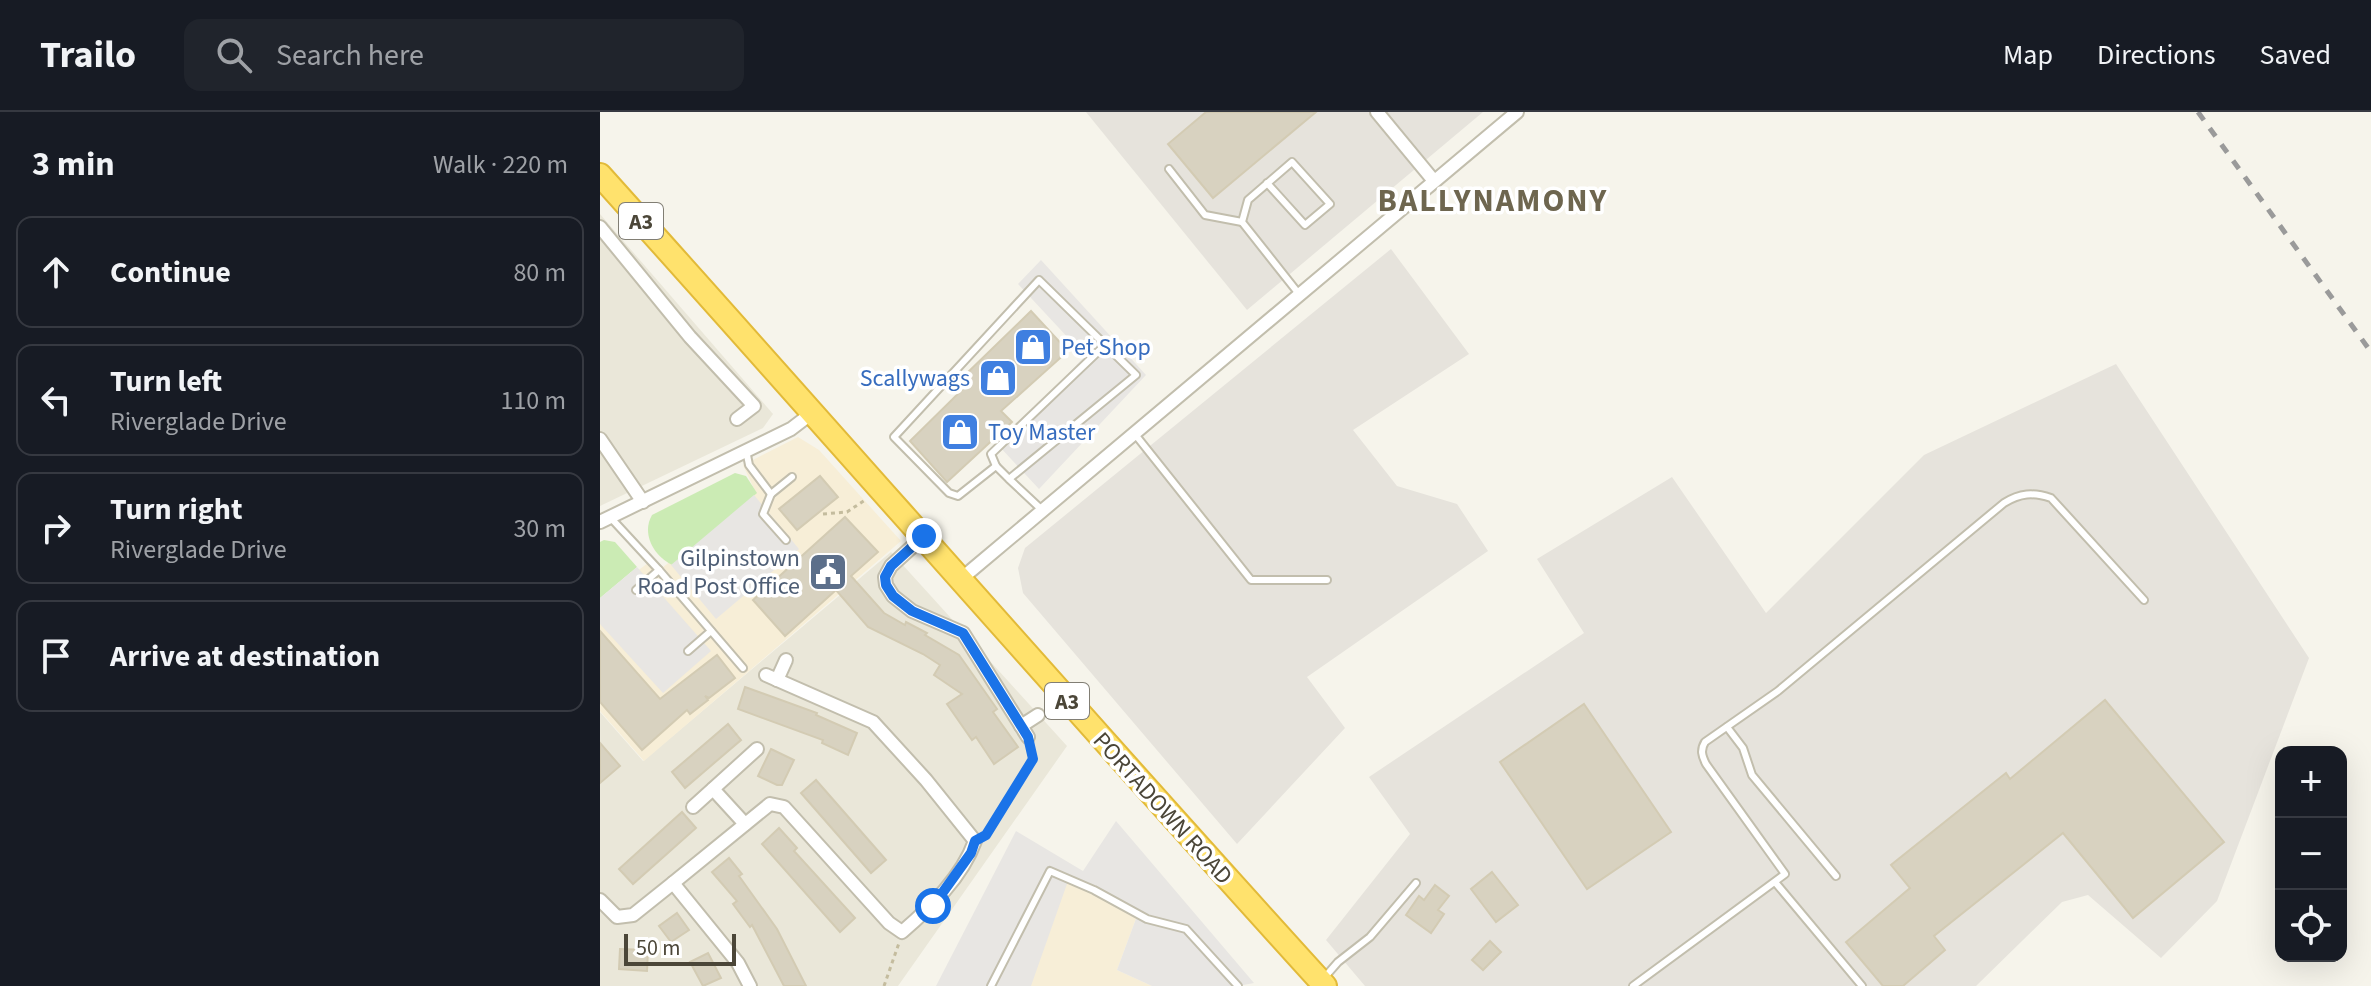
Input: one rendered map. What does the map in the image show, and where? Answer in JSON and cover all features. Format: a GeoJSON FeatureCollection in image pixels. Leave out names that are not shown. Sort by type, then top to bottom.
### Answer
{"type":"FeatureCollection","features":[{"type":"Feature","properties":{"kind":"highway","name":"A3"},"geometry":{"type":"LineString","coordinates":[[600,175],[812,413]]}},
{"type":"Feature","properties":{"kind":"highway","name":"PORTADOWN ROAD"},"geometry":{"type":"LineString","coordinates":[[812,413],[1320,985]]}},
{"type":"Feature","properties":{"kind":"street"},"geometry":{"type":"LineString","coordinates":[[1377,112],[1434,181]]}},
{"type":"Feature","properties":{"kind":"street"},"geometry":{"type":"LineString","coordinates":[[961,579],[1517,112]]}},
{"type":"Feature","properties":{"kind":"street"},"geometry":{"type":"LineString","coordinates":[[600,227],[690,337],[754,406],[737,419]]}},
{"type":"Feature","properties":{"kind":"street"},"geometry":{"type":"LineString","coordinates":[[605,519],[791,429],[812,413]]}},
{"type":"Feature","properties":{"kind":"street"},"geometry":{"type":"LineString","coordinates":[[600,439],[643,502]]}},
{"type":"Feature","properties":{"kind":"street"},"geometry":{"type":"LineString","coordinates":[[924,536],[891,566],[885,577],[893,596],[912,611],[963,633],[1025,731],[1038,715]]}},
{"type":"Feature","properties":{"kind":"street"},"geometry":{"type":"LineString","coordinates":[[600,900],[617,917],[633,915],[770,804],[784,807],[889,923],[902,932],[933,906],[971,853],[975,841],[926,780],[873,722],[771,678],[786,660]]}},
{"type":"Feature","properties":{"kind":"street"},"geometry":{"type":"LineString","coordinates":[[693,807],[757,749]]}},
{"type":"Feature","properties":{"kind":"street"},"geometry":{"type":"LineString","coordinates":[[713,789],[745,824]]}},
{"type":"Feature","properties":{"kind":"street"},"geometry":{"type":"LineString","coordinates":[[673,883],[738,963],[750,986]]}},
{"type":"Feature","properties":{"kind":"lane"},"geometry":{"type":"LineString","coordinates":[[1242,222],[1248,200],[1267,183],[1292,162],[1330,204],[1305,225],[1267,183]]}},
{"type":"Feature","properties":{"kind":"lane"},"geometry":{"type":"LineString","coordinates":[[1169,169],[1205,215],[1242,222],[1299,294]]}},
{"type":"Feature","properties":{"kind":"lane"},"geometry":{"type":"LineString","coordinates":[[996,466],[958,496],[949,493],[894,437],[1039,280],[1136,375],[1009,479]]}},
{"type":"Feature","properties":{"kind":"lane"},"geometry":{"type":"LineString","coordinates":[[1042,510],[996,466],[991,454],[1105,345]]}},
{"type":"Feature","properties":{"kind":"lane"},"geometry":{"type":"LineString","coordinates":[[1134,433],[1251,580],[1327,580]]}},
{"type":"Feature","properties":{"kind":"lane"},"geometry":{"type":"LineString","coordinates":[[746,450],[749,465],[771,494]]}},
{"type":"Feature","properties":{"kind":"lane"},"geometry":{"type":"LineString","coordinates":[[786,540],[763,514],[771,494],[792,477]]}},
{"type":"Feature","properties":{"kind":"lane"},"geometry":{"type":"LineString","coordinates":[[1633,986],[1785,874],[1702,756],[1705,742],[1778,691],[2004,503],[2014,497],[2038,493],[2051,498],[2144,600]]}},
{"type":"Feature","properties":{"kind":"lane"},"geometry":{"type":"LineString","coordinates":[[605,519],[659,570],[743,668]]}},
{"type":"Feature","properties":{"kind":"lane"},"geometry":{"type":"LineString","coordinates":[[636,590],[659,570]]}},
{"type":"Feature","properties":{"kind":"lane"},"geometry":{"type":"LineString","coordinates":[[688,651],[711,631]]}},
{"type":"Feature","properties":{"kind":"lane"},"geometry":{"type":"LineString","coordinates":[[1727,727],[1743,748],[1752,775],[1836,876]]}},
{"type":"Feature","properties":{"kind":"lane"},"geometry":{"type":"LineString","coordinates":[[991,986],[1050,871],[1094,890],[1147,919],[1186,929],[1238,986]]}},
{"type":"Feature","properties":{"kind":"lane"},"geometry":{"type":"LineString","coordinates":[[1775,882],[1862,986]]}},
{"type":"Feature","properties":{"kind":"lane"},"geometry":{"type":"LineString","coordinates":[[1320,985],[1338,962],[1370,937],[1416,883]]}},
{"type":"Feature","properties":{"kind":"path"},"geometry":{"type":"LineString","coordinates":[[823,514],[847,512],[869,498]]}},
{"type":"Feature","properties":{"kind":"path"},"geometry":{"type":"LineString","coordinates":[[975,841],[986,835],[1033,759],[1025,731]]}},
{"type":"Feature","properties":{"kind":"path"},"geometry":{"type":"LineString","coordinates":[[884,986],[902,932]]}},
{"type":"Feature","properties":{"kind":"shaded area"},"geometry":{"type":"Polygon","coordinates":[[[1086,112],[1483,112],[1247,310],[1086,112]]]}},
{"type":"Feature","properties":{"kind":"shaded area"},"geometry":{"type":"Polygon","coordinates":[[[600,214],[773,414],[763,428],[600,506],[600,214]]]}},
{"type":"Feature","properties":{"kind":"shaded area"},"geometry":{"type":"Polygon","coordinates":[[[1391,249],[1469,354],[1353,430],[1397,486],[1457,504],[1488,551],[1307,677],[1345,728],[1237,844],[1023,593],[1018,568],[1025,548],[1391,249]]]}},
{"type":"Feature","properties":{"kind":"shaded area"},"geometry":{"type":"Polygon","coordinates":[[[1041,260],[1146,375],[1039,489],[999,446],[1085,356],[1018,284],[1041,260]]]}},
{"type":"Feature","properties":{"kind":"shaded area"},"geometry":{"type":"Polygon","coordinates":[[[2116,364],[2309,658],[2217,901],[2161,958],[2088,895],[2062,902],[1976,986],[1365,986],[1326,940],[1410,834],[1369,777],[1584,633],[1537,559],[1672,477],[1766,613],[1924,455],[2116,364]]]}},
{"type":"Feature","properties":{"kind":"shaded area"},"geometry":{"type":"Polygon","coordinates":[[[798,437],[819,450],[901,541],[644,761],[600,711],[600,599],[652,560],[662,568],[756,493],[743,465],[798,437]]]}},
{"type":"Feature","properties":{"kind":"shaded area"},"geometry":{"type":"Polygon","coordinates":[[[754,495],[799,549],[716,619],[671,565],[754,495]]]}},
{"type":"Feature","properties":{"kind":"shaded area"},"geometry":{"type":"Polygon","coordinates":[[[891,552],[1067,746],[898,986],[600,986],[600,712],[643,761],[891,552]]]}},
{"type":"Feature","properties":{"kind":"shaded area"},"geometry":{"type":"Polygon","coordinates":[[[637,567],[711,651],[663,693],[600,624],[600,598],[637,567]]]}},
{"type":"Feature","properties":{"kind":"shaded area"},"geometry":{"type":"Polygon","coordinates":[[[1116,821],[1254,983],[1238,986],[1152,986],[1117,970],[1137,916],[1068,881],[1031,986],[936,986],[1016,831],[1083,871],[1116,821]]]}},
{"type":"Feature","properties":{"kind":"shaded area"},"geometry":{"type":"Polygon","coordinates":[[[1068,881],[1137,916],[1117,970],[1152,986],[1015,986],[1068,881]]]}},
{"type":"Feature","properties":{"kind":"green space"},"geometry":{"type":"Polygon","coordinates":[[[735,473],[746,476],[757,493],[674,566],[667,562],[651,544],[648,530],[652,515],[735,473]]]}},
{"type":"Feature","properties":{"kind":"green space"},"geometry":{"type":"Polygon","coordinates":[[[600,542],[615,542],[637,567],[600,598],[600,542]]]}},
{"type":"Feature","properties":{"kind":"building"},"geometry":{"type":"Polygon","coordinates":[[[1206,112],[1316,112],[1213,198],[1168,144],[1206,112]]]}},
{"type":"Feature","properties":{"kind":"building"},"geometry":{"type":"Polygon","coordinates":[[[1031,311],[1068,351],[1001,411],[1012,422],[947,482],[910,441],[971,381],[965,375],[1031,311]]]}},
{"type":"Feature","properties":{"kind":"building"},"geometry":{"type":"Polygon","coordinates":[[[820,476],[838,497],[797,530],[779,509],[820,476]]]}},
{"type":"Feature","properties":{"kind":"building"},"geometry":{"type":"Polygon","coordinates":[[[845,517],[878,552],[851,576],[884,613],[927,633],[925,635],[959,655],[997,709],[993,712],[1018,747],[994,764],[976,737],[972,740],[947,704],[962,694],[934,675],[940,665],[868,627],[836,590],[785,636],[753,600],[845,517]]]}},
{"type":"Feature","properties":{"kind":"building"},"geometry":{"type":"Polygon","coordinates":[[[600,631],[660,699],[717,655],[735,678],[709,698],[705,696],[708,700],[690,714],[687,710],[642,750],[600,702],[600,631]]]}},
{"type":"Feature","properties":{"kind":"building"},"geometry":{"type":"Polygon","coordinates":[[[745,687],[817,713],[857,733],[848,755],[822,743],[823,740],[738,709],[745,687]]]}},
{"type":"Feature","properties":{"kind":"building"},"geometry":{"type":"Polygon","coordinates":[[[2105,700],[2224,842],[2133,918],[2063,833],[1934,936],[1945,950],[1903,986],[1883,986],[1846,942],[1910,888],[1891,865],[2006,773],[2010,779],[2105,700]]]}},
{"type":"Feature","properties":{"kind":"building"},"geometry":{"type":"Polygon","coordinates":[[[1584,704],[1671,832],[1587,889],[1500,762],[1584,704]]]}},
{"type":"Feature","properties":{"kind":"building"},"geometry":{"type":"Polygon","coordinates":[[[728,724],[741,740],[685,788],[672,772],[728,724]]]}},
{"type":"Feature","properties":{"kind":"building"},"geometry":{"type":"Polygon","coordinates":[[[600,743],[620,766],[600,783],[600,743]]]}},
{"type":"Feature","properties":{"kind":"building"},"geometry":{"type":"Polygon","coordinates":[[[771,749],[794,760],[782,785],[758,776],[771,749]]]}},
{"type":"Feature","properties":{"kind":"building"},"geometry":{"type":"Polygon","coordinates":[[[816,780],[886,860],[871,873],[801,793],[816,780]]]}},
{"type":"Feature","properties":{"kind":"building"},"geometry":{"type":"Polygon","coordinates":[[[682,812],[696,828],[633,884],[619,869],[682,812]]]}},
{"type":"Feature","properties":{"kind":"building"},"geometry":{"type":"Polygon","coordinates":[[[779,828],[797,848],[794,851],[855,918],[840,932],[762,844],[779,828]]]}},
{"type":"Feature","properties":{"kind":"building"},"geometry":{"type":"Polygon","coordinates":[[[729,858],[777,929],[806,986],[784,986],[752,925],[750,927],[733,904],[737,901],[712,872],[729,858]]]}},
{"type":"Feature","properties":{"kind":"building"},"geometry":{"type":"Polygon","coordinates":[[[1492,872],[1518,905],[1496,922],[1471,889],[1492,872]]]}},
{"type":"Feature","properties":{"kind":"building"},"geometry":{"type":"Polygon","coordinates":[[[1435,885],[1449,896],[1438,910],[1444,914],[1431,933],[1406,915],[1419,896],[1424,900],[1435,885]]]}},
{"type":"Feature","properties":{"kind":"building"},"geometry":{"type":"Polygon","coordinates":[[[677,913],[689,930],[671,942],[659,926],[677,913]]]}},
{"type":"Feature","properties":{"kind":"building"},"geometry":{"type":"Polygon","coordinates":[[[1490,941],[1501,952],[1483,970],[1472,960],[1490,941]]]}},
{"type":"Feature","properties":{"kind":"building"},"geometry":{"type":"Polygon","coordinates":[[[620,949],[648,950],[647,971],[619,969],[620,949]]]}},
{"type":"Feature","properties":{"kind":"building"},"geometry":{"type":"Polygon","coordinates":[[[708,953],[721,978],[703,986],[690,962],[708,953]]]}},
{"type":"Feature","properties":{"kind":"railway"},"geometry":{"type":"LineString","coordinates":[[2198,112],[2371,352]]}},
{"type":"Feature","properties":{"kind":"place","name":"Pet Shop"},"geometry":{"type":"Point","coordinates":[1033,347]}},
{"type":"Feature","properties":{"kind":"place","name":"Scallywags"},"geometry":{"type":"Point","coordinates":[998,378]}},
{"type":"Feature","properties":{"kind":"place","name":"Toy Master"},"geometry":{"type":"Point","coordinates":[960,432]}},
{"type":"Feature","properties":{"kind":"place","name":"Gilpinstown Road Post Office"},"geometry":{"type":"Point","coordinates":[828,572]}},
{"type":"Feature","properties":{"kind":"district","name":"BALLYNAMONY"},"geometry":{"type":"Point","coordinates":[1493,200]}},
{"type":"Feature","properties":{"kind":"route"},"geometry":{"type":"LineString","coordinates":[[924,536],[891,566],[885,577],[886,585],[893,596],[912,611],[963,633],[1028,737],[1033,759],[986,835],[975,841],[971,853],[933,906]]}}]}
